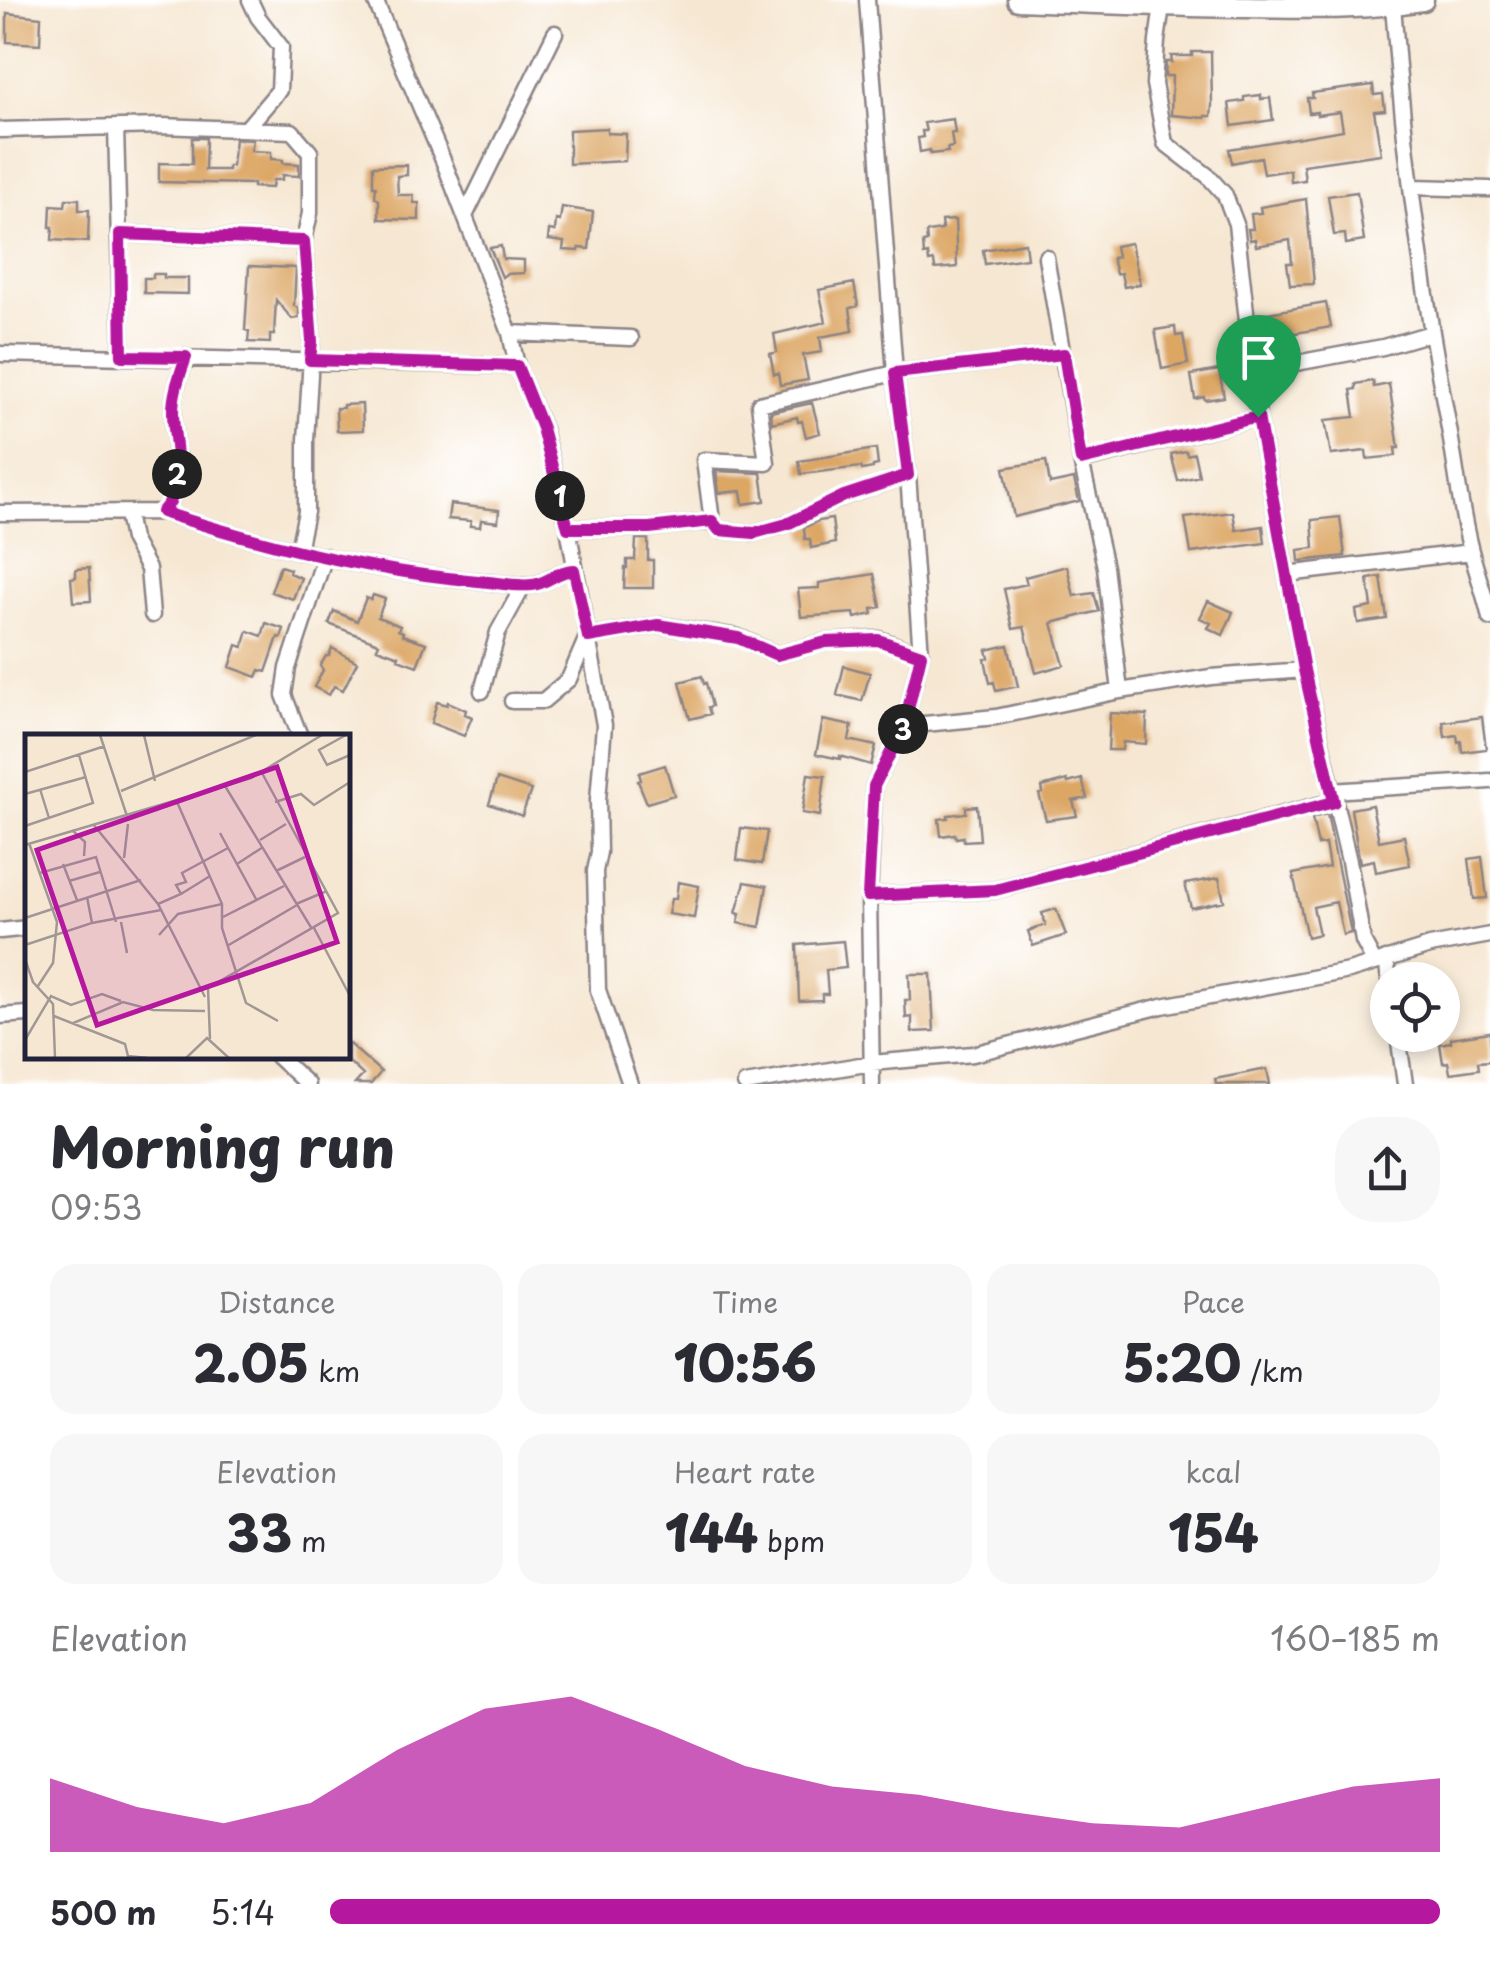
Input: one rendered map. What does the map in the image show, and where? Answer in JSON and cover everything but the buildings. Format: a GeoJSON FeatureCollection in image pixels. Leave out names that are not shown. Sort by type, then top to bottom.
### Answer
{"type":"FeatureCollection","features":[{"type":"Feature","properties":{"kind":"street"},"geometry":{"type":"LineString","coordinates":[[246,129],[278,90],[281,48],[250,0]]}},
{"type":"Feature","properties":{"kind":"street"},"geometry":{"type":"LineString","coordinates":[[374,0],[510,333],[517,366],[542,428],[568,528],[604,726],[595,871],[598,990],[630,1084]]}},
{"type":"Feature","properties":{"kind":"street"},"geometry":{"type":"LineString","coordinates":[[867,0],[921,655],[904,726],[874,786],[868,896],[872,1084]]}},
{"type":"Feature","properties":{"kind":"street"},"geometry":{"type":"LineString","coordinates":[[1018,0],[1326,9],[1423,0]]}},
{"type":"Feature","properties":{"kind":"street"},"geometry":{"type":"LineString","coordinates":[[1393,5],[1398,78],[1432,333],[1471,552],[1490,618]]}},
{"type":"Feature","properties":{"kind":"street"},"geometry":{"type":"LineString","coordinates":[[1162,6],[1154,84],[1164,143],[1208,176],[1225,195],[1236,224],[1258,417],[1304,670],[1350,861],[1363,941],[1380,960]]}},
{"type":"Feature","properties":{"kind":"street"},"geometry":{"type":"LineString","coordinates":[[464,216],[555,33]]}},
{"type":"Feature","properties":{"kind":"street"},"geometry":{"type":"LineString","coordinates":[[0,130],[161,126],[292,131],[310,152],[310,213],[304,241],[312,341],[306,512],[298,550]]}},
{"type":"Feature","properties":{"kind":"street"},"geometry":{"type":"LineString","coordinates":[[116,127],[122,356]]}},
{"type":"Feature","properties":{"kind":"street"},"geometry":{"type":"LineString","coordinates":[[1412,187],[1490,188]]}},
{"type":"Feature","properties":{"kind":"street"},"geometry":{"type":"LineString","coordinates":[[120,234],[304,241]]}},
{"type":"Feature","properties":{"kind":"street"},"geometry":{"type":"LineString","coordinates":[[1046,257],[1081,460],[1106,568],[1120,691]]}},
{"type":"Feature","properties":{"kind":"street"},"geometry":{"type":"LineString","coordinates":[[510,333],[631,338]]}},
{"type":"Feature","properties":{"kind":"street"},"geometry":{"type":"LineString","coordinates":[[1253,371],[1383,347],[1432,333]]}},
{"type":"Feature","properties":{"kind":"street"},"geometry":{"type":"LineString","coordinates":[[0,354],[517,366]]}},
{"type":"Feature","properties":{"kind":"street"},"geometry":{"type":"LineString","coordinates":[[908,475],[844,496],[787,524],[754,533],[719,530],[712,521],[704,460],[767,463],[760,404],[895,373],[1064,354]]}},
{"type":"Feature","properties":{"kind":"street"},"geometry":{"type":"LineString","coordinates":[[162,512],[176,493],[174,393],[186,357]]}},
{"type":"Feature","properties":{"kind":"street"},"geometry":{"type":"LineString","coordinates":[[1081,460],[1258,417]]}},
{"type":"Feature","properties":{"kind":"street"},"geometry":{"type":"LineString","coordinates":[[0,512],[162,512],[236,536],[440,578],[534,586],[574,570]]}},
{"type":"Feature","properties":{"kind":"street"},"geometry":{"type":"LineString","coordinates":[[127,514],[132,538],[148,568],[152,615]]}},
{"type":"Feature","properties":{"kind":"street"},"geometry":{"type":"LineString","coordinates":[[568,528],[649,528],[712,521]]}},
{"type":"Feature","properties":{"kind":"street"},"geometry":{"type":"LineString","coordinates":[[1287,574],[1471,552]]}},
{"type":"Feature","properties":{"kind":"street"},"geometry":{"type":"LineString","coordinates":[[299,734],[284,695],[288,668],[326,556]]}},
{"type":"Feature","properties":{"kind":"street"},"geometry":{"type":"LineString","coordinates":[[482,691],[498,632],[524,584]]}},
{"type":"Feature","properties":{"kind":"street"},"geometry":{"type":"LineString","coordinates":[[588,637],[658,625],[738,638],[777,655],[826,642],[878,640],[921,655]]}},
{"type":"Feature","properties":{"kind":"street"},"geometry":{"type":"LineString","coordinates":[[512,701],[543,701],[568,679],[588,637]]}},
{"type":"Feature","properties":{"kind":"street"},"geometry":{"type":"LineString","coordinates":[[904,726],[996,718],[1120,691],[1211,677],[1304,670]]}},
{"type":"Feature","properties":{"kind":"street"},"geometry":{"type":"LineString","coordinates":[[868,896],[995,890],[1333,796],[1490,782]]}},
{"type":"Feature","properties":{"kind":"street"},"geometry":{"type":"LineString","coordinates":[[0,931],[25,928]]}},
{"type":"Feature","properties":{"kind":"street"},"geometry":{"type":"LineString","coordinates":[[745,1084],[872,1063],[973,1054],[1162,1006],[1348,971],[1430,946],[1490,936]]}},
{"type":"Feature","properties":{"kind":"street"},"geometry":{"type":"LineString","coordinates":[[0,1016],[25,1014]]}},
{"type":"Feature","properties":{"kind":"street"},"geometry":{"type":"LineString","coordinates":[[1400,1052],[1405,1084]]}},
{"type":"Feature","properties":{"kind":"street"},"geometry":{"type":"LineString","coordinates":[[281,1059],[307,1084]]}},
{"type":"Feature","properties":{"kind":"route"},"geometry":{"type":"LineString","coordinates":[[120,234],[304,241],[310,360],[517,366],[542,428],[568,528],[649,528],[712,521],[719,530],[754,533],[787,524],[844,496],[908,475],[895,373],[1064,354],[1081,460],[1258,417],[1304,670],[1334,802],[995,890],[868,896],[874,786],[904,726],[921,655],[878,640],[826,642],[777,655],[738,638],[658,625],[588,637],[574,570],[534,586],[440,578],[236,536],[162,512],[176,493],[174,393],[186,357],[122,356],[120,234]]}}]}
